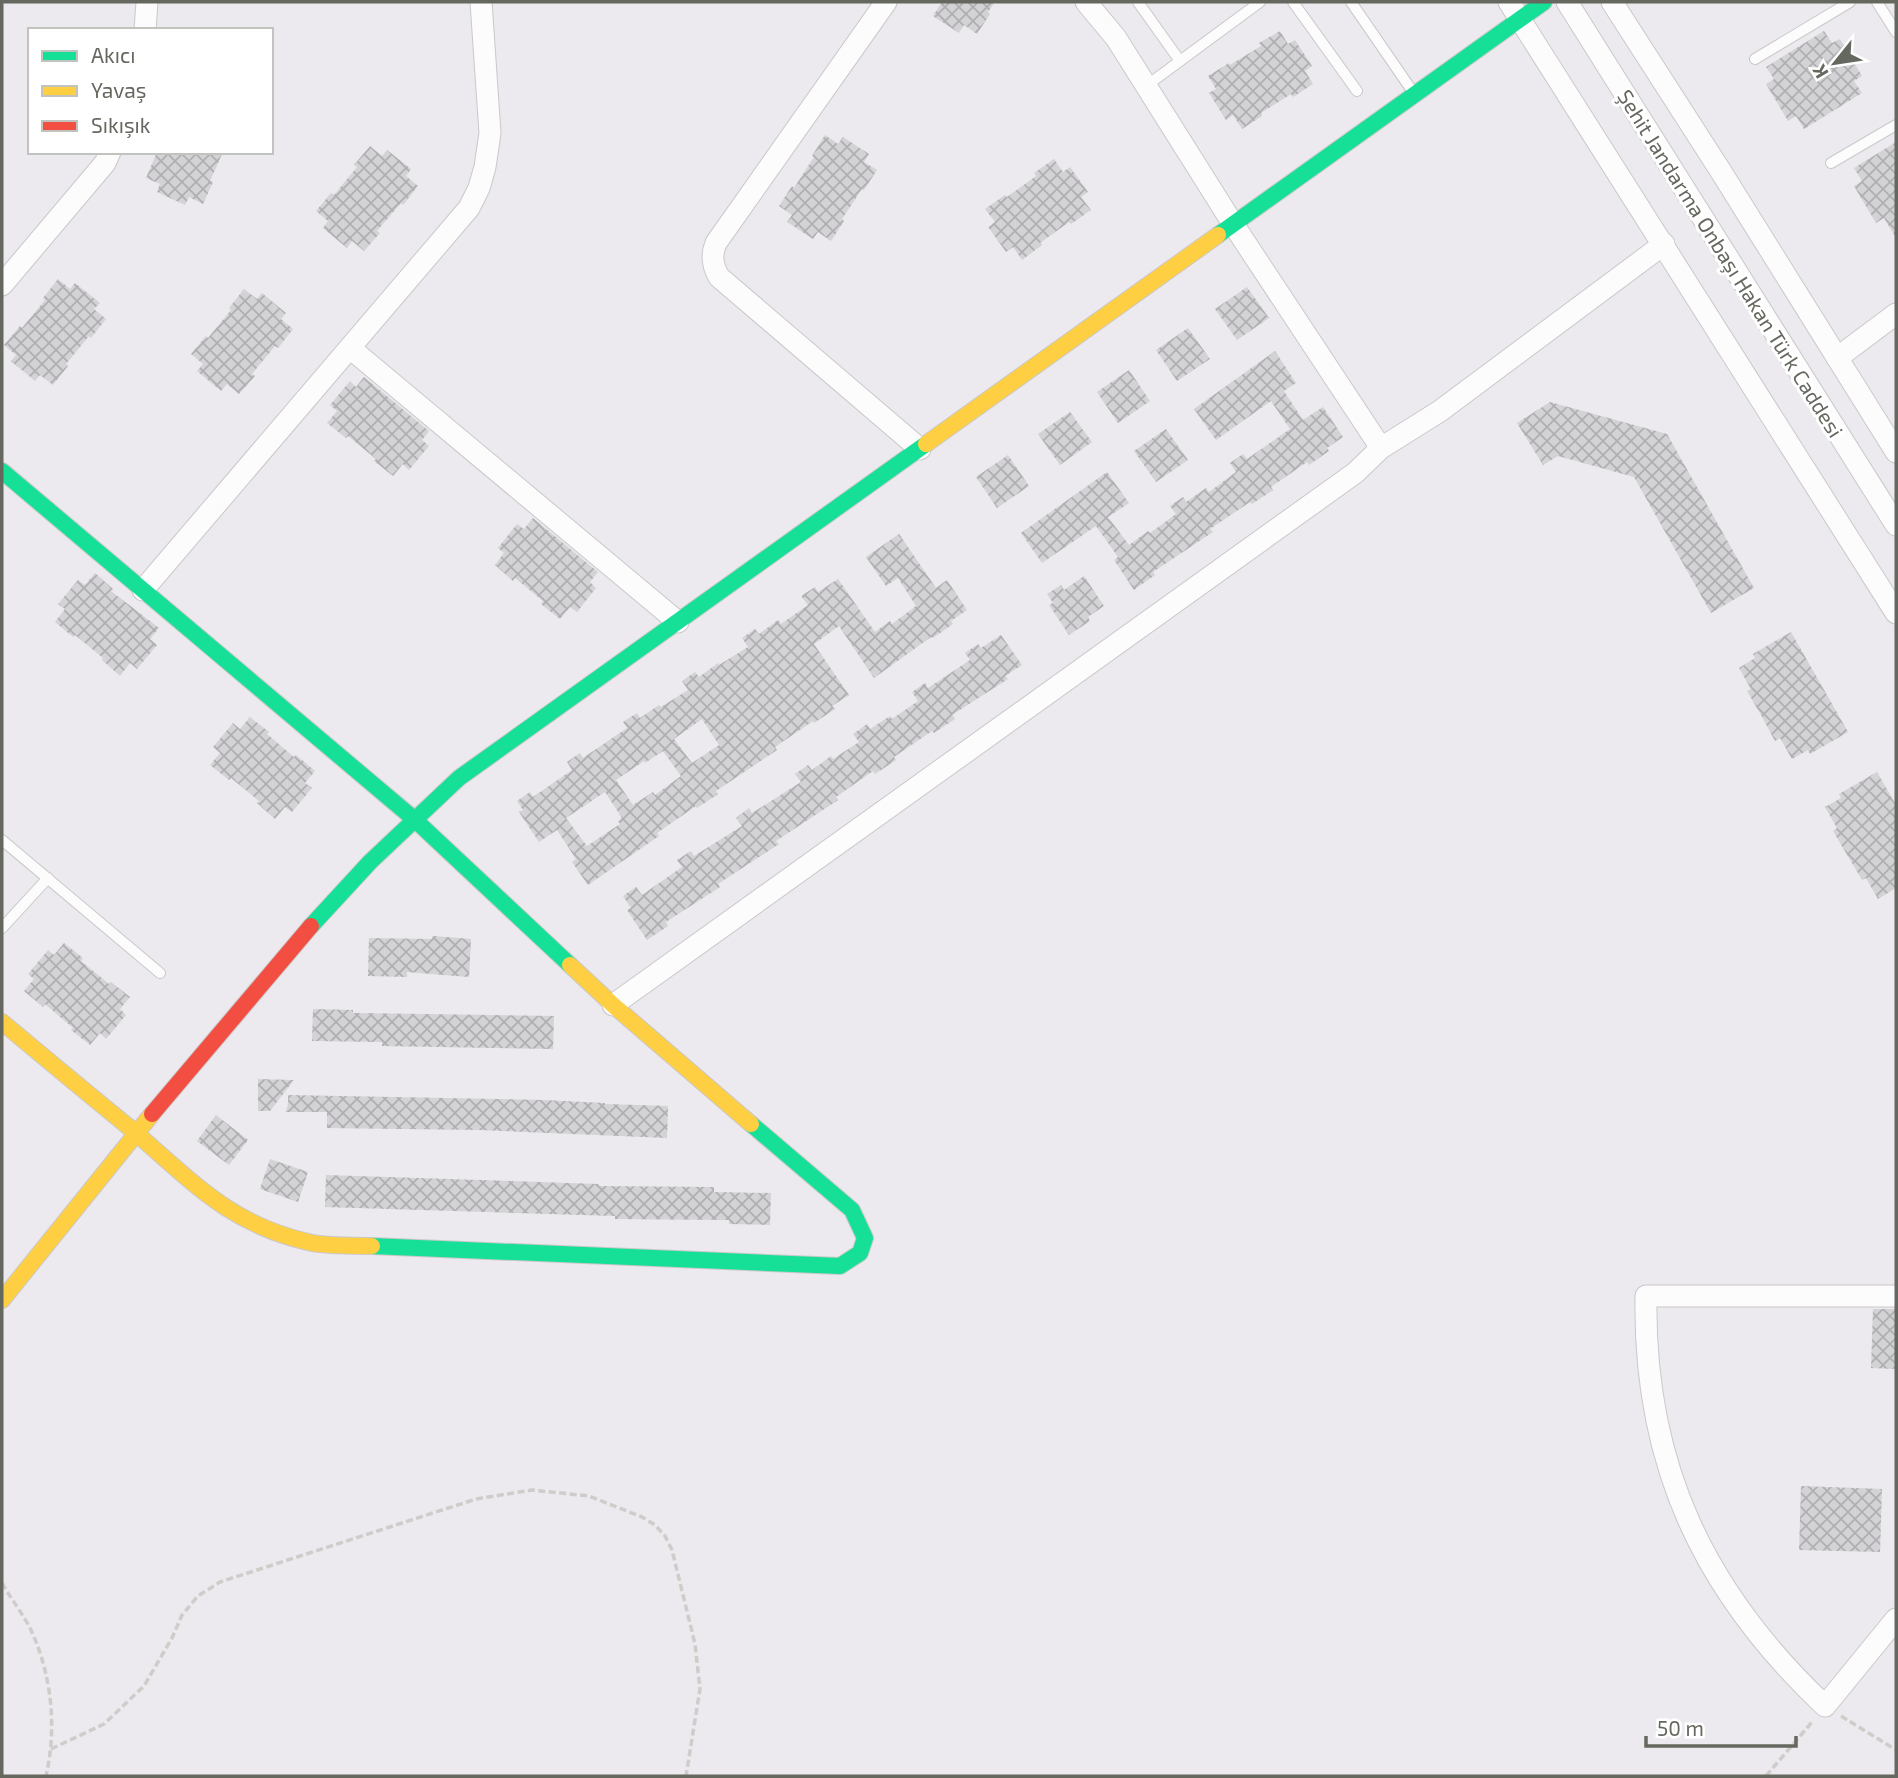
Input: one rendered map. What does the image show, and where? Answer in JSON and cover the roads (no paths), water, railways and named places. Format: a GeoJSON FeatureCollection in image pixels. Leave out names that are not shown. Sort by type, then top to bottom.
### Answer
{"type":"FeatureCollection","features":[{"type":"Feature","properties":{"kind":"street"},"geometry":{"type":"LineString","coordinates":[[145,28],[147,2]]}},
{"type":"Feature","properties":{"kind":"street"},"geometry":{"type":"LineString","coordinates":[[143,590],[469,208],[485,167],[490,134],[481,2]]}},
{"type":"Feature","properties":{"kind":"street"},"geometry":{"type":"LineString","coordinates":[[886,2],[716,243],[712,260],[719,277],[920,449]]}},
{"type":"Feature","properties":{"kind":"street"},"geometry":{"type":"LineString","coordinates":[[1086,2],[1116,38],[1233,224],[1381,448]]}},
{"type":"Feature","properties":{"kind":"street"},"geometry":{"type":"LineString","coordinates":[[2,1300],[135,1134],[334,900],[459,778],[1415,94],[1514,10],[1544,2]]}},
{"type":"Feature","properties":{"kind":"street","name":"Şehit Jandarma Onbaşı Hakan Türk Caddesi"},"geometry":{"type":"LineString","coordinates":[[1567,2],[1896,525]]}},
{"type":"Feature","properties":{"kind":"street","name":"Şehit Jandarma Onbaşı Hakan Türk Caddesi"},"geometry":{"type":"LineString","coordinates":[[1612,2],[1896,452]]}},
{"type":"Feature","properties":{"kind":"street"},"geometry":{"type":"LineString","coordinates":[[1514,10],[1896,613]]}},
{"type":"Feature","properties":{"kind":"street"},"geometry":{"type":"LineString","coordinates":[[2,285],[105,163],[109,154]]}},
{"type":"Feature","properties":{"kind":"street"},"geometry":{"type":"LineString","coordinates":[[613,1004],[1355,473],[1381,448],[1440,411],[1664,244]]}},
{"type":"Feature","properties":{"kind":"street"},"geometry":{"type":"LineString","coordinates":[[1837,358],[1896,314]]}},
{"type":"Feature","properties":{"kind":"street"},"geometry":{"type":"LineString","coordinates":[[351,348],[677,622]]}},
{"type":"Feature","properties":{"kind":"street"},"geometry":{"type":"LineString","coordinates":[[2,471],[414,819],[613,1004],[852,1210],[865,1238],[860,1253],[840,1266],[311,1243],[256,1224],[219,1204],[2,1022]]}},
{"type":"Feature","properties":{"kind":"street"},"geometry":{"type":"LineString","coordinates":[[1896,1296],[1646,1296],[1646,1356],[1654,1415],[1682,1507],[1713,1568],[1742,1614],[1781,1662],[1825,1706],[1896,1619]]}},
{"type":"Feature","properties":{"kind":"lane"},"geometry":{"type":"LineString","coordinates":[[1138,2],[1180,61]]}},
{"type":"Feature","properties":{"kind":"lane"},"geometry":{"type":"LineString","coordinates":[[1146,86],[1260,2]]}},
{"type":"Feature","properties":{"kind":"lane"},"geometry":{"type":"LineString","coordinates":[[1293,2],[1357,90]]}},
{"type":"Feature","properties":{"kind":"lane"},"geometry":{"type":"LineString","coordinates":[[1351,2],[1415,94]]}},
{"type":"Feature","properties":{"kind":"lane"},"geometry":{"type":"LineString","coordinates":[[1755,59],[1850,2]]}},
{"type":"Feature","properties":{"kind":"lane"},"geometry":{"type":"LineString","coordinates":[[1877,2],[1896,32]]}},
{"type":"Feature","properties":{"kind":"lane"},"geometry":{"type":"LineString","coordinates":[[1831,163],[1896,125]]}},
{"type":"Feature","properties":{"kind":"lane"},"geometry":{"type":"LineString","coordinates":[[2,840],[160,973]]}},
{"type":"Feature","properties":{"kind":"lane"},"geometry":{"type":"LineString","coordinates":[[2,928],[48,878]]}}]}
